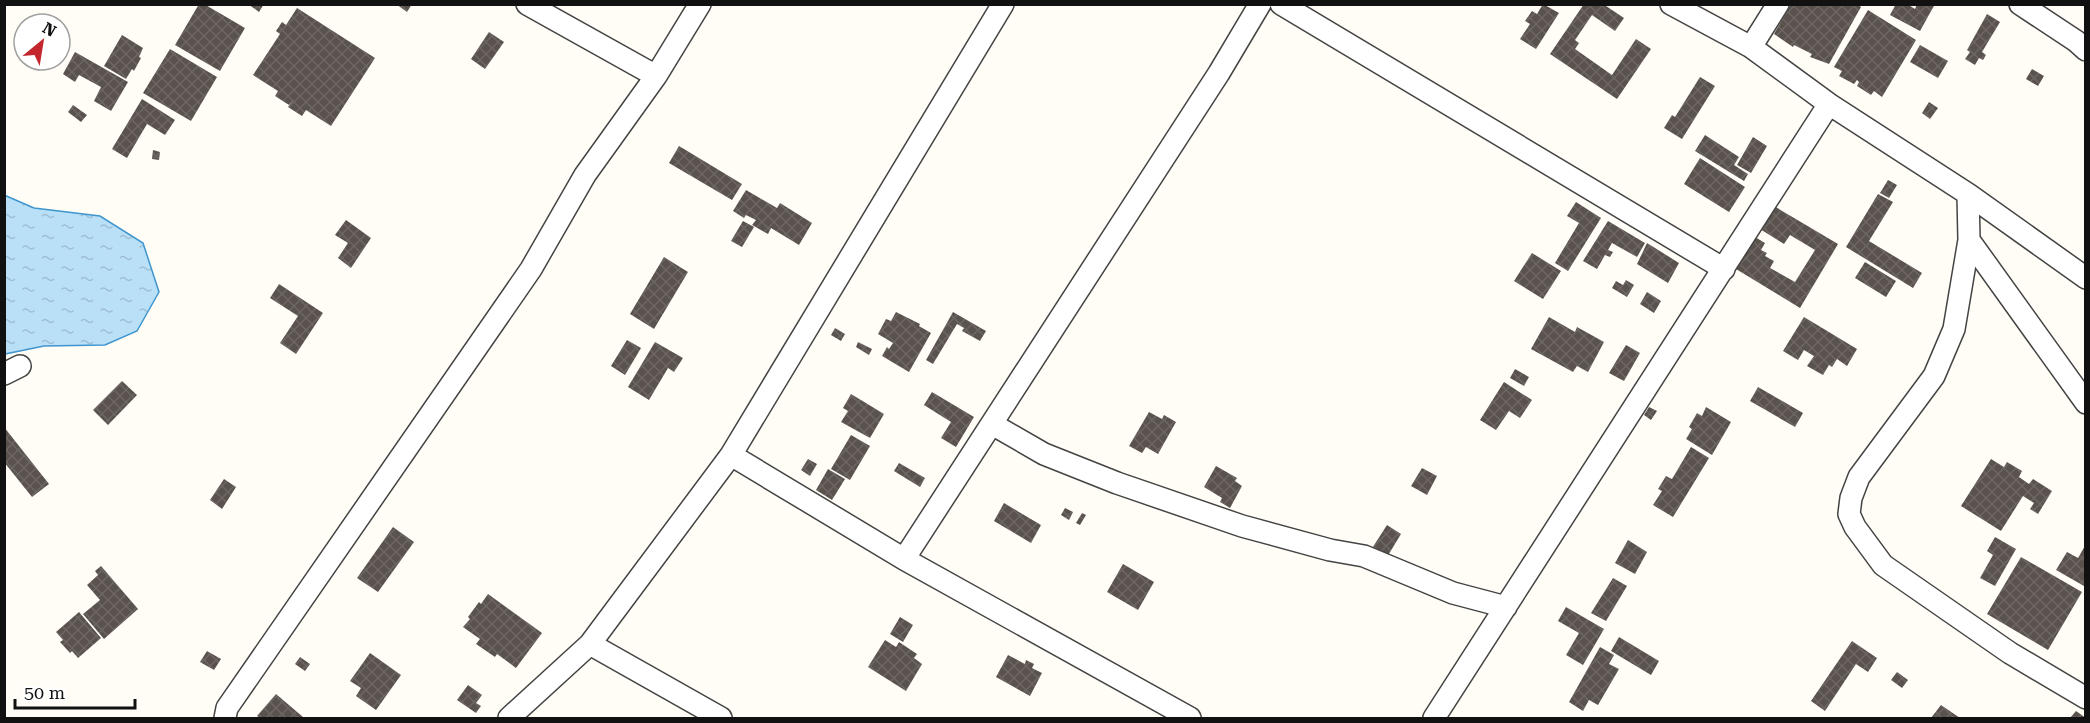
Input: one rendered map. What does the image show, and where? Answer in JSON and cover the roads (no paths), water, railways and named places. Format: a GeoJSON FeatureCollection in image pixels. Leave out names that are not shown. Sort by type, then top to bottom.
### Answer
{"type":"FeatureCollection","features":[{"type":"Feature","properties":{"kind":"street"},"geometry":{"type":"LineString","coordinates":[[527,4],[656,76]]}},
{"type":"Feature","properties":{"kind":"street"},"geometry":{"type":"LineString","coordinates":[[225,718],[227,708],[531,269],[585,175],[656,76],[700,4]]}},
{"type":"Feature","properties":{"kind":"street"},"geometry":{"type":"LineString","coordinates":[[509,718],[590,644],[731,455],[1003,4]]}},
{"type":"Feature","properties":{"kind":"street"},"geometry":{"type":"LineString","coordinates":[[904,559],[1219,73],[1260,4]]}},
{"type":"Feature","properties":{"kind":"street"},"geometry":{"type":"LineString","coordinates":[[1281,4],[1724,269]]}},
{"type":"Feature","properties":{"kind":"street"},"geometry":{"type":"LineString","coordinates":[[1671,4],[1751,47],[1829,104],[1968,194],[2085,278]]}},
{"type":"Feature","properties":{"kind":"street"},"geometry":{"type":"LineString","coordinates":[[1751,47],[1778,4]]}},
{"type":"Feature","properties":{"kind":"street"},"geometry":{"type":"LineString","coordinates":[[2020,4],[2076,41],[2085,50]]}},
{"type":"Feature","properties":{"kind":"street"},"geometry":{"type":"LineString","coordinates":[[1434,718],[1829,104]]}},
{"type":"Feature","properties":{"kind":"street"},"geometry":{"type":"LineString","coordinates":[[1968,194],[1969,240],[1954,329],[1934,376],[1859,477],[1851,498],[1849,514],[1855,527],[1883,565],[2010,653],[2085,698]]}},
{"type":"Feature","properties":{"kind":"street"},"geometry":{"type":"LineString","coordinates":[[1969,240],[2085,403]]}},
{"type":"Feature","properties":{"kind":"street"},"geometry":{"type":"LineString","coordinates":[[992,424],[1044,454],[1117,483],[1242,526],[1330,550],[1364,556],[1453,593],[1506,607]]}},
{"type":"Feature","properties":{"kind":"street"},"geometry":{"type":"LineString","coordinates":[[731,455],[904,559],[1190,718]]}},
{"type":"Feature","properties":{"kind":"street"},"geometry":{"type":"LineString","coordinates":[[590,644],[721,718]]}},
{"type":"Feature","properties":{"kind":"water"},"geometry":{"type":"Polygon","coordinates":[[[4,195],[34,208],[100,216],[143,243],[159,292],[137,331],[105,345],[44,346],[5,354],[4,195]]]}}]}
